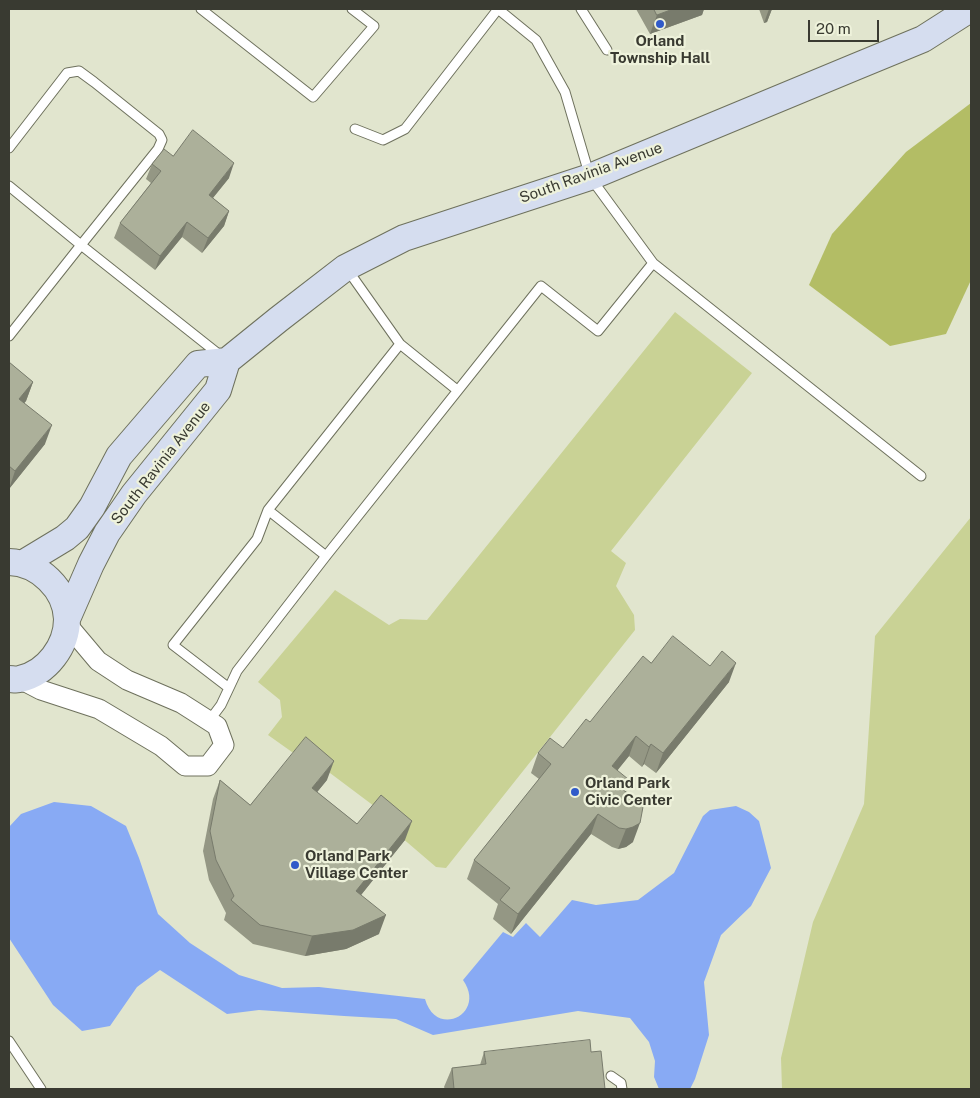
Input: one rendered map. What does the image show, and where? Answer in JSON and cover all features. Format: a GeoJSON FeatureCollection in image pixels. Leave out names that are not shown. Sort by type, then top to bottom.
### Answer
{"type":"FeatureCollection","features":[{"type":"Feature","properties":{"kind":"street","name":"South Ravinia Avenue"},"geometry":{"type":"LineString","coordinates":[[15,679],[39,671],[54,657],[64,639],[66,621],[107,533],[134,494],[218,390],[227,361],[279,318],[345,268],[404,238],[590,177],[923,38],[970,9]]}},
{"type":"Feature","properties":{"kind":"street","name":"South Ravinia Avenue"},"geometry":{"type":"LineString","coordinates":[[13,562],[65,538],[77,528],[92,507],[119,456],[198,364],[227,361]]}},
{"type":"Feature","properties":{"kind":"street"},"geometry":{"type":"LineString","coordinates":[[13,562],[28,565],[41,572],[54,585],[63,601],[66,621],[98,661],[126,680],[181,703],[217,726],[224,745],[208,766],[185,766],[161,746],[99,709],[15,679]]}},
{"type":"Feature","properties":{"kind":"lane"},"geometry":{"type":"LineString","coordinates":[[201,9],[313,97],[374,26],[352,9]]}},
{"type":"Feature","properties":{"kind":"lane"},"geometry":{"type":"LineString","coordinates":[[355,129],[384,140],[405,130],[498,9],[536,40],[564,92],[590,177],[653,263],[921,476]]}},
{"type":"Feature","properties":{"kind":"lane"},"geometry":{"type":"LineString","coordinates":[[581,9],[607,50]]}},
{"type":"Feature","properties":{"kind":"lane"},"geometry":{"type":"LineString","coordinates":[[9,148],[68,74],[79,71],[159,134],[162,140],[158,149],[9,336]]}},
{"type":"Feature","properties":{"kind":"lane"},"geometry":{"type":"LineString","coordinates":[[9,186],[227,361]]}},
{"type":"Feature","properties":{"kind":"lane"},"geometry":{"type":"LineString","coordinates":[[209,721],[221,705],[237,671],[540,286],[598,331],[653,263]]}},
{"type":"Feature","properties":{"kind":"lane"},"geometry":{"type":"LineString","coordinates":[[345,268],[400,344],[457,390]]}},
{"type":"Feature","properties":{"kind":"lane"},"geometry":{"type":"LineString","coordinates":[[229,688],[173,645],[257,539],[268,510],[400,344]]}},
{"type":"Feature","properties":{"kind":"lane"},"geometry":{"type":"LineString","coordinates":[[268,510],[326,556]]}},
{"type":"Feature","properties":{"kind":"lane"},"geometry":{"type":"LineString","coordinates":[[9,1041],[41,1089]]}},
{"type":"Feature","properties":{"kind":"lane"},"geometry":{"type":"LineString","coordinates":[[612,1076],[621,1083],[622,1089]]}},
{"type":"Feature","properties":{"kind":"green space"},"geometry":{"type":"Polygon","coordinates":[[[971,103],[971,280],[946,334],[890,346],[809,285],[832,234],[906,152],[971,103]]]}},
{"type":"Feature","properties":{"kind":"green space"},"geometry":{"type":"Polygon","coordinates":[[[675,312],[752,373],[611,551],[626,563],[616,586],[634,615],[635,630],[446,868],[436,867],[387,825],[378,809],[322,767],[299,757],[268,735],[282,717],[280,700],[258,682],[335,590],[389,625],[400,619],[427,620],[675,312]]]}},
{"type":"Feature","properties":{"kind":"green space"},"geometry":{"type":"Polygon","coordinates":[[[971,517],[971,1089],[782,1089],[781,1058],[813,922],[864,804],[875,636],[971,517]]]}},
{"type":"Feature","properties":{"kind":"water"},"geometry":{"type":"Polygon","coordinates":[[[54,802],[91,806],[126,826],[158,914],[190,943],[239,975],[282,988],[319,987],[425,999],[431,1011],[439,1018],[448,1020],[464,1012],[469,1003],[469,992],[463,980],[503,932],[513,937],[526,923],[540,937],[572,900],[596,905],[638,900],[674,873],[703,816],[710,810],[736,806],[749,812],[759,821],[771,868],[751,906],[721,935],[704,982],[709,1035],[690,1089],[659,1089],[654,1077],[655,1061],[649,1042],[630,1018],[578,1011],[433,1035],[396,1019],[259,1010],[227,1014],[160,970],[137,987],[110,1026],[82,1031],[53,1005],[9,938],[9,827],[21,814],[54,802]]]}},
{"type":"Feature","properties":{"kind":"building"},"geometry":{"type":"Polygon","coordinates":[[[654,9],[673,9],[657,15],[654,9]]]}},
{"type":"Feature","properties":{"kind":"building"},"geometry":{"type":"Polygon","coordinates":[[[193,130],[234,163],[209,195],[229,211],[208,238],[187,222],[160,256],[120,223],[161,171],[152,164],[164,149],[173,156],[193,130]]]}},
{"type":"Feature","properties":{"kind":"building"},"geometry":{"type":"Polygon","coordinates":[[[9,362],[33,382],[19,399],[52,425],[15,471],[9,466],[9,362]]]}},
{"type":"Feature","properties":{"kind":"building","name":"Orland Park Civic Center"},"geometry":{"type":"Polygon","coordinates":[[[673,636],[710,666],[722,651],[736,663],[663,753],[651,744],[649,747],[636,736],[612,766],[628,779],[620,788],[640,801],[643,807],[640,823],[626,829],[619,828],[598,814],[518,914],[500,900],[510,888],[474,860],[551,764],[538,753],[550,738],[563,748],[586,719],[590,722],[643,656],[651,663],[673,636]]]}},
{"type":"Feature","properties":{"kind":"building","name":"Orland Park Village Center"},"geometry":{"type":"Polygon","coordinates":[[[306,737],[334,761],[312,788],[357,824],[381,795],[412,821],[356,891],[386,915],[353,930],[312,936],[260,925],[231,900],[234,896],[216,860],[210,831],[220,780],[250,805],[306,737]]]}},
{"type":"Feature","properties":{"kind":"building"},"geometry":{"type":"Polygon","coordinates":[[[590,1040],[591,1052],[601,1051],[605,1089],[454,1089],[452,1068],[486,1064],[484,1052],[590,1040]]]}},
{"type":"Feature","properties":{"kind":"place","name":"Orland Township Hall"},"geometry":{"type":"Point","coordinates":[660,24]}},
{"type":"Feature","properties":{"kind":"place","name":"Orland Park Civic Center"},"geometry":{"type":"Point","coordinates":[575,792]}},
{"type":"Feature","properties":{"kind":"place","name":"Orland Park Village Center"},"geometry":{"type":"Point","coordinates":[295,865]}}]}
